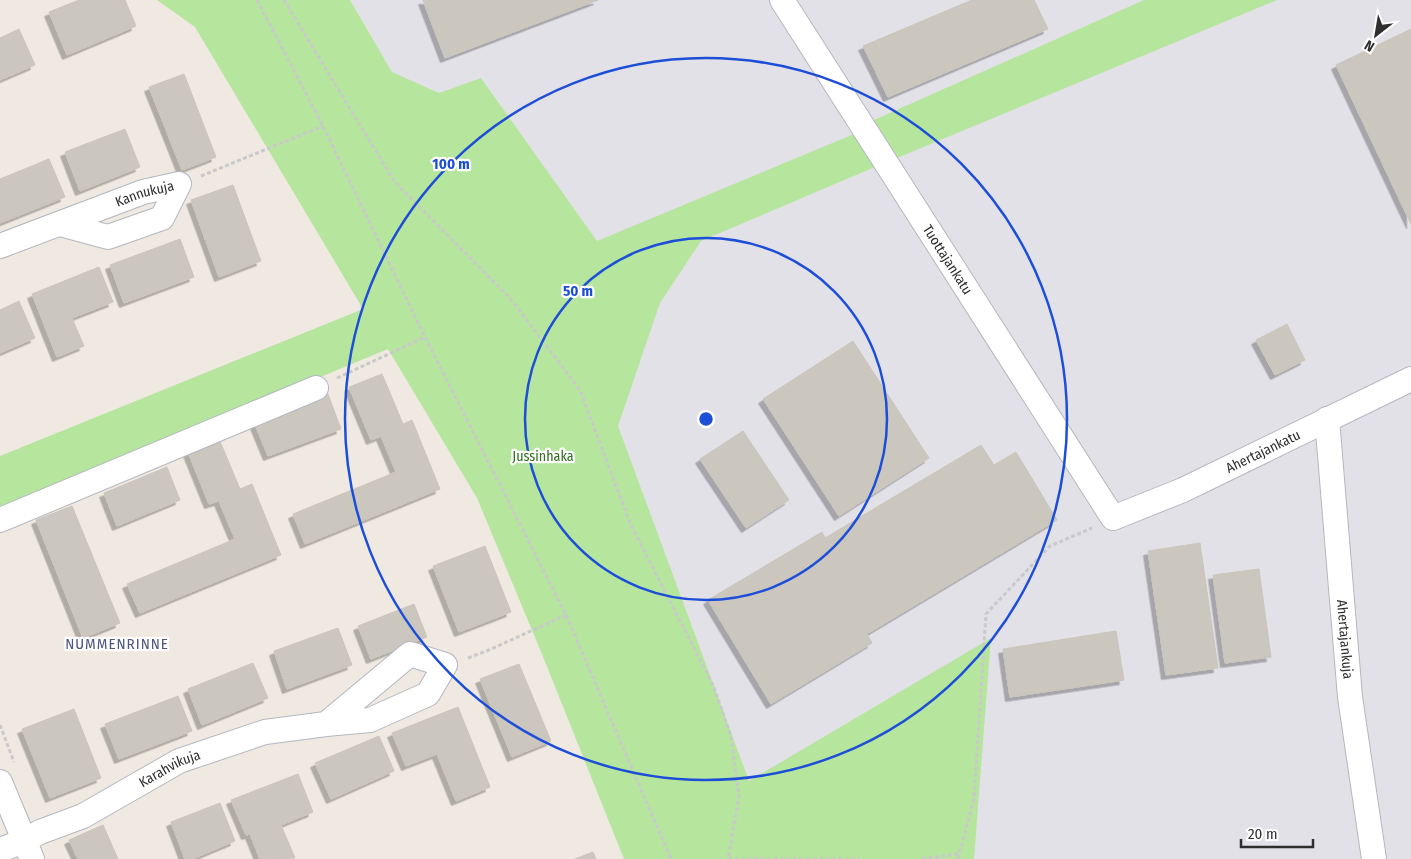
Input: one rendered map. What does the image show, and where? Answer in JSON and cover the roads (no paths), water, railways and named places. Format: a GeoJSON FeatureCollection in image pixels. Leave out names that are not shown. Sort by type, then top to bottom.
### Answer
{"type":"FeatureCollection","features":[{"type":"Feature","properties":{"kind":"street","name":"Tuottajankatu"},"geometry":{"type":"LineString","coordinates":[[782,0],[1113,518]]}},
{"type":"Feature","properties":{"kind":"street","name":"Kannukuja"},"geometry":{"type":"LineString","coordinates":[[0,246],[60,224],[108,237],[162,218],[179,184]]}},
{"type":"Feature","properties":{"kind":"street","name":"Ahertajankatu"},"geometry":{"type":"LineString","coordinates":[[1113,518],[1183,490],[1411,379]]}},
{"type":"Feature","properties":{"kind":"street"},"geometry":{"type":"LineString","coordinates":[[0,520],[316,388]]}},
{"type":"Feature","properties":{"kind":"street","name":"Ahertajankuja"},"geometry":{"type":"LineString","coordinates":[[1327,419],[1350,697],[1374,859]]}},
{"type":"Feature","properties":{"kind":"street","name":"Karahvikuja"},"geometry":{"type":"LineString","coordinates":[[0,850],[28,850],[40,832],[83,816],[179,762],[265,732],[370,720],[428,694],[445,665],[410,654],[326,724]]}},
{"type":"Feature","properties":{"kind":"street"},"geometry":{"type":"LineString","coordinates":[[0,782],[28,850]]}},
{"type":"Feature","properties":{"kind":"district","name":"NUMMENRINNE"},"geometry":{"type":"Point","coordinates":[117,644]}},
{"type":"Feature","properties":{"kind":"park label","name":"Jussinhaka"},"geometry":{"type":"Point","coordinates":[543,456]}}]}
